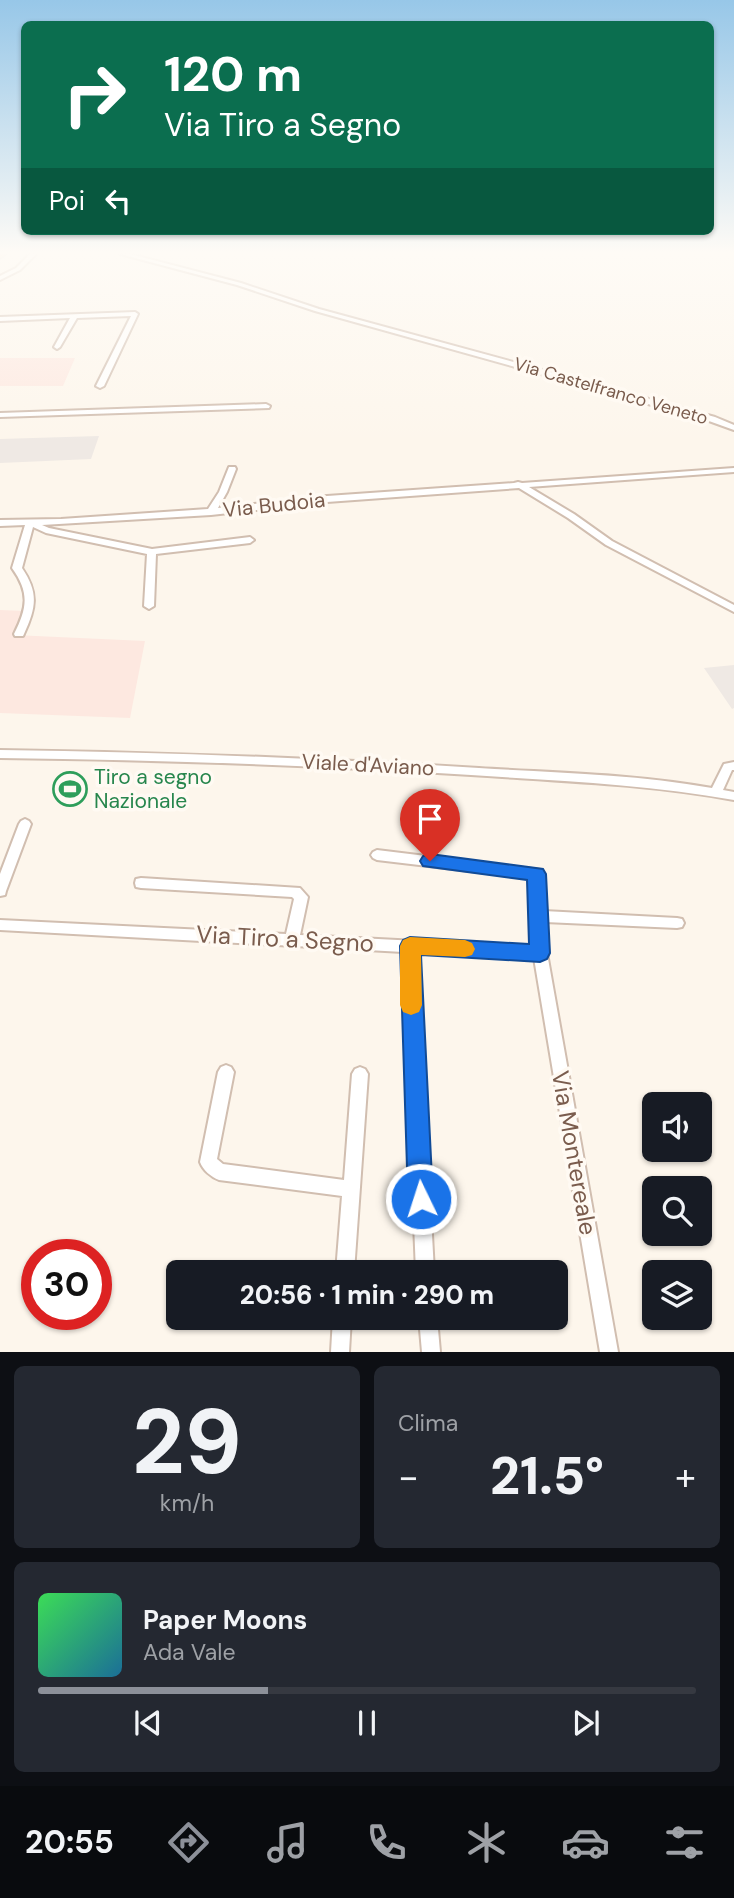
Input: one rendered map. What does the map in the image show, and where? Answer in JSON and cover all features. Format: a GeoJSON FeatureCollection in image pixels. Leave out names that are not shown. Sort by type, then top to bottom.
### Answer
{"type":"FeatureCollection","features":[{"type":"Feature","properties":{"kind":"street"},"geometry":{"type":"LineString","coordinates":[[0,319],[71,317]]}},
{"type":"Feature","properties":{"kind":"street"},"geometry":{"type":"LineString","coordinates":[[57,347],[74,317]]}},
{"type":"Feature","properties":{"kind":"street"},"geometry":{"type":"LineString","coordinates":[[100,386],[133,317]]}},
{"type":"Feature","properties":{"kind":"street","name":"Via Castelfranco Veneto"},"geometry":{"type":"LineString","coordinates":[[343,317],[698,415],[734,428]]}},
{"type":"Feature","properties":{"kind":"street"},"geometry":{"type":"LineString","coordinates":[[0,415],[265,406]]}},
{"type":"Feature","properties":{"kind":"street"},"geometry":{"type":"LineString","coordinates":[[211,512],[232,469]]}},
{"type":"Feature","properties":{"kind":"street","name":"Via Budoia"},"geometry":{"type":"LineString","coordinates":[[0,523],[211,512],[327,499],[734,470]]}},
{"type":"Feature","properties":{"kind":"street"},"geometry":{"type":"LineString","coordinates":[[519,485],[609,542],[734,609]]}},
{"type":"Feature","properties":{"kind":"street"},"geometry":{"type":"LineString","coordinates":[[0,514],[46,530],[152,552],[250,540]]}},
{"type":"Feature","properties":{"kind":"street"},"geometry":{"type":"LineString","coordinates":[[19,634],[30,613],[27,581],[17,568],[30,523]]}},
{"type":"Feature","properties":{"kind":"street"},"geometry":{"type":"LineString","coordinates":[[149,606],[152,552]]}},
{"type":"Feature","properties":{"kind":"street","name":"Viale d'Aviano"},"geometry":{"type":"LineString","coordinates":[[0,754],[286,760],[628,782],[734,796]]}},
{"type":"Feature","properties":{"kind":"street"},"geometry":{"type":"LineString","coordinates":[[716,792],[728,767],[734,766]]}},
{"type":"Feature","properties":{"kind":"street"},"geometry":{"type":"LineString","coordinates":[[0,891],[25,824]]}},
{"type":"Feature","properties":{"kind":"street"},"geometry":{"type":"LineString","coordinates":[[377,855],[537,874],[540,953]]}},
{"type":"Feature","properties":{"kind":"street"},"geometry":{"type":"LineString","coordinates":[[141,883],[295,892],[301,897],[292,940]]}},
{"type":"Feature","properties":{"kind":"street"},"geometry":{"type":"LineString","coordinates":[[538,916],[677,923]]}},
{"type":"Feature","properties":{"kind":"street","name":"Via Tiro a Segno"},"geometry":{"type":"LineString","coordinates":[[0,925],[540,953]]}},
{"type":"Feature","properties":{"kind":"street"},"geometry":{"type":"LineString","coordinates":[[410,946],[424,1260]]}},
{"type":"Feature","properties":{"kind":"street","name":"Via Montereale"},"geometry":{"type":"LineString","coordinates":[[540,953],[609,1352]]}},
{"type":"Feature","properties":{"kind":"street"},"geometry":{"type":"LineString","coordinates":[[226,1072],[208,1162],[219,1172],[350,1189]]}},
{"type":"Feature","properties":{"kind":"street"},"geometry":{"type":"LineString","coordinates":[[346,1260],[359,1074]]}},
{"type":"Feature","properties":{"kind":"street"},"geometry":{"type":"LineString","coordinates":[[340,1352],[341,1330]]}},
{"type":"Feature","properties":{"kind":"street"},"geometry":{"type":"LineString","coordinates":[[429,1330],[430,1352]]}},
{"type":"Feature","properties":{"kind":"shaded area"},"geometry":{"type":"Polygon","coordinates":[[[0,358],[75,358],[63,386],[0,386],[0,358]]]}},
{"type":"Feature","properties":{"kind":"shaded area"},"geometry":{"type":"Polygon","coordinates":[[[99,436],[91,459],[0,463],[0,439],[99,436]]]}},
{"type":"Feature","properties":{"kind":"shaded area"},"geometry":{"type":"Polygon","coordinates":[[[0,610],[25,611],[14,635],[145,641],[130,718],[0,713],[0,610]]]}},
{"type":"Feature","properties":{"kind":"shaded area"},"geometry":{"type":"Polygon","coordinates":[[[734,665],[734,708],[732,709],[704,668],[734,665]]]}},
{"type":"Feature","properties":{"kind":"slow traffic"},"geometry":{"type":"LineString","coordinates":[[411,1005],[410,946],[465,949]]}},
{"type":"Feature","properties":{"kind":"place","name":"Tiro a segno Nazionale"},"geometry":{"type":"Point","coordinates":[70,789]}},
{"type":"Feature","properties":{"kind":"route"},"geometry":{"type":"LineString","coordinates":[[421,1199],[410,946],[540,953],[537,874],[430,861]]}}]}
